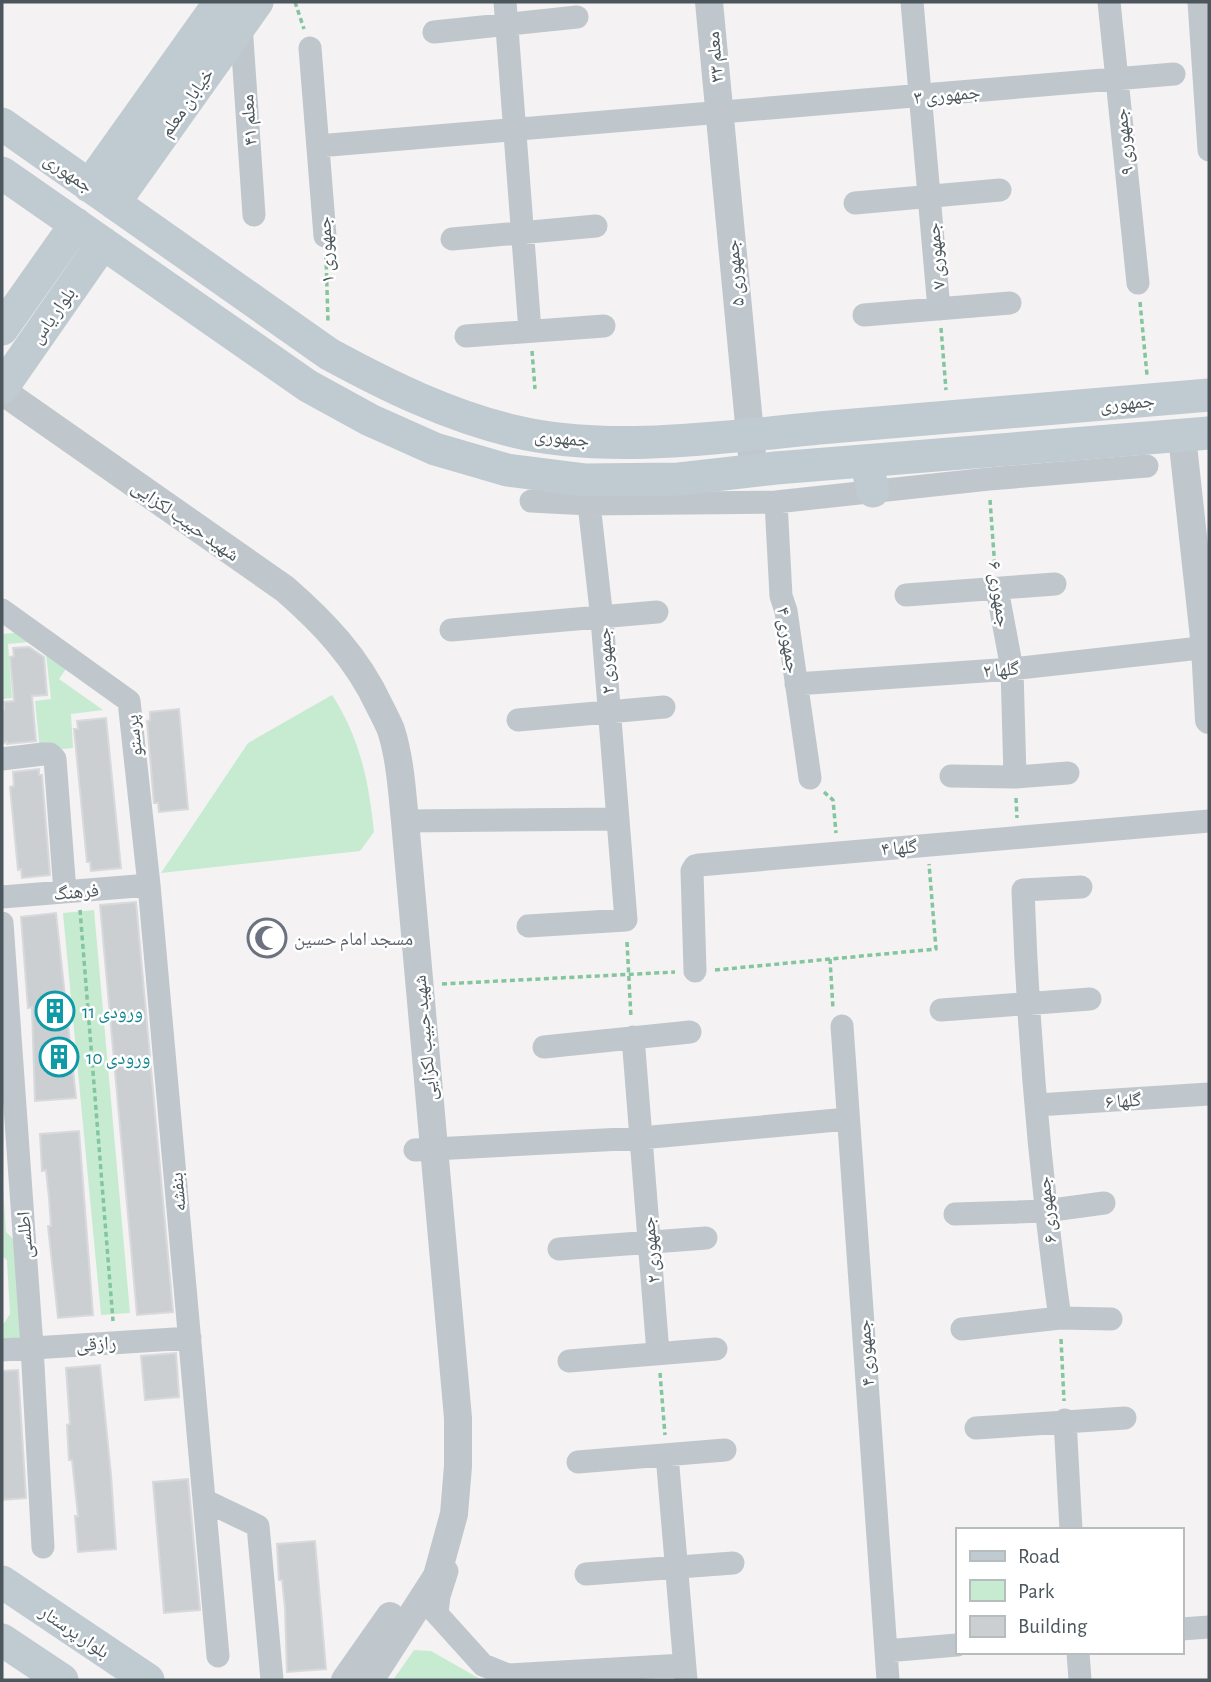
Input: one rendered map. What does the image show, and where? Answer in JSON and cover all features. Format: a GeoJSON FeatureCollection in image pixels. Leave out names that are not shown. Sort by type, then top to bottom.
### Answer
{"type":"FeatureCollection","features":[{"type":"Feature","properties":{"kind":"main road","name":"خیابان معلم"},"geometry":{"type":"LineString","coordinates":[[102,195],[240,9]]}},
{"type":"Feature","properties":{"kind":"main road","name":"جمهوری"},"geometry":{"type":"LineString","coordinates":[[2,124],[329,354],[387,386],[448,413],[515,432],[581,441],[677,440],[1209,395]]}},
{"type":"Feature","properties":{"kind":"main road","name":"جمهوری"},"geometry":{"type":"LineString","coordinates":[[2,173],[309,386],[370,420],[435,449],[507,470],[586,480],[679,479],[775,468],[870,476],[1196,434]]}},
{"type":"Feature","properties":{"kind":"main road","name":"بلوار یاس"},"geometry":{"type":"LineString","coordinates":[[2,329],[76,224]]}},
{"type":"Feature","properties":{"kind":"main road","name":"بلوار یاس"},"geometry":{"type":"LineString","coordinates":[[2,389],[103,243]]}},
{"type":"Feature","properties":{"kind":"main road","name":"بلوار پرستار"},"geometry":{"type":"LineString","coordinates":[[2,1582],[148,1680]]}},
{"type":"Feature","properties":{"kind":"main road"},"geometry":{"type":"LineString","coordinates":[[2,1640],[62,1680]]}},
{"type":"Feature","properties":{"kind":"street","name":"معلم ۳۳"},"geometry":{"type":"LineString","coordinates":[[709,2],[719,113]]}},
{"type":"Feature","properties":{"kind":"street","name":"جمهوری ۷"},"geometry":{"type":"LineString","coordinates":[[912,2],[939,309]]}},
{"type":"Feature","properties":{"kind":"street","name":"جمهوری ۹"},"geometry":{"type":"LineString","coordinates":[[1109,2],[1138,283]]}},
{"type":"Feature","properties":{"kind":"street"},"geometry":{"type":"LineString","coordinates":[[1199,2],[1209,150]]}},
{"type":"Feature","properties":{"kind":"street","name":"معلم ۴۱"},"geometry":{"type":"LineString","coordinates":[[240,9],[254,215]]}},
{"type":"Feature","properties":{"kind":"street"},"geometry":{"type":"LineString","coordinates":[[506,13],[530,331]]}},
{"type":"Feature","properties":{"kind":"street"},"geometry":{"type":"LineString","coordinates":[[434,32],[506,13],[577,18]]}},
{"type":"Feature","properties":{"kind":"street","name":"جمهوری ۱"},"geometry":{"type":"LineString","coordinates":[[310,48],[325,236]]}},
{"type":"Feature","properties":{"kind":"street","name":"جمهوری ۳"},"geometry":{"type":"LineString","coordinates":[[318,146],[1174,74]]}},
{"type":"Feature","properties":{"kind":"street","name":"جمهوری ۵"},"geometry":{"type":"LineString","coordinates":[[719,113],[754,472]]}},
{"type":"Feature","properties":{"kind":"street"},"geometry":{"type":"LineString","coordinates":[[855,203],[1000,190]]}},
{"type":"Feature","properties":{"kind":"street"},"geometry":{"type":"LineString","coordinates":[[452,239],[596,226]]}},
{"type":"Feature","properties":{"kind":"street"},"geometry":{"type":"LineString","coordinates":[[864,315],[1010,303]]}},
{"type":"Feature","properties":{"kind":"street"},"geometry":{"type":"LineString","coordinates":[[466,336],[604,326]]}},
{"type":"Feature","properties":{"kind":"street","name":"شهید حبیب لکزایی"},"geometry":{"type":"LineString","coordinates":[[2,389],[285,589],[318,617],[348,651],[370,687],[391,730],[405,821],[399,855]]}},
{"type":"Feature","properties":{"kind":"street","name":"شهید حبیب لکزایی"},"geometry":{"type":"LineString","coordinates":[[2,415],[273,604],[312,639],[332,663],[354,696],[373,736],[383,792],[399,855],[432,1148],[458,1418],[458,1466],[454,1514],[437,1576],[370,1680]]}},
{"type":"Feature","properties":{"kind":"street"},"geometry":{"type":"LineString","coordinates":[[1196,434],[1209,720]]}},
{"type":"Feature","properties":{"kind":"street"},"geometry":{"type":"LineString","coordinates":[[531,501],[589,504],[776,502],[870,476],[989,479],[1147,466]]}},
{"type":"Feature","properties":{"kind":"street","name":"جمهوری ۴"},"geometry":{"type":"LineString","coordinates":[[776,502],[781,596],[786,611],[810,778]]}},
{"type":"Feature","properties":{"kind":"street","name":"جمهوری ۲"},"geometry":{"type":"LineString","coordinates":[[589,504],[602,619],[626,920]]}},
{"type":"Feature","properties":{"kind":"street"},"geometry":{"type":"LineString","coordinates":[[906,595],[1055,584]]}},
{"type":"Feature","properties":{"kind":"street","name":"جمهوری ۶"},"geometry":{"type":"LineString","coordinates":[[997,589],[1012,669],[1015,777]]}},
{"type":"Feature","properties":{"kind":"street","name":"پرستو"},"geometry":{"type":"LineString","coordinates":[[2,610],[129,701],[149,885]]}},
{"type":"Feature","properties":{"kind":"street"},"geometry":{"type":"LineString","coordinates":[[451,630],[602,619],[657,612]]}},
{"type":"Feature","properties":{"kind":"street","name":"گلها ۲"},"geometry":{"type":"LineString","coordinates":[[796,684],[1012,669],[1207,647]]}},
{"type":"Feature","properties":{"kind":"street"},"geometry":{"type":"LineString","coordinates":[[518,720],[664,707]]}},
{"type":"Feature","properties":{"kind":"street"},"geometry":{"type":"LineString","coordinates":[[2,759],[43,754],[50,754],[55,759],[72,891]]}},
{"type":"Feature","properties":{"kind":"street"},"geometry":{"type":"LineString","coordinates":[[951,776],[1015,777],[1068,773]]}},
{"type":"Feature","properties":{"kind":"street"},"geometry":{"type":"LineString","coordinates":[[405,821],[618,819]]}},
{"type":"Feature","properties":{"kind":"street","name":"گلها ۴"},"geometry":{"type":"LineString","coordinates":[[695,971],[692,871],[695,866],[1209,821]]}},
{"type":"Feature","properties":{"kind":"street","name":"فرهنگ"},"geometry":{"type":"LineString","coordinates":[[2,897],[149,885]]}},
{"type":"Feature","properties":{"kind":"street","name":"بنفشه"},"geometry":{"type":"LineString","coordinates":[[149,885],[218,1656]]}},
{"type":"Feature","properties":{"kind":"street","name":"جمهوری ۶"},"geometry":{"type":"LineString","coordinates":[[1060,1318],[1045,1211],[1027,1005],[1023,890],[1081,887]]}},
{"type":"Feature","properties":{"kind":"street"},"geometry":{"type":"LineString","coordinates":[[528,926],[626,920]]}},
{"type":"Feature","properties":{"kind":"street","name":"اطلسی"},"geometry":{"type":"LineString","coordinates":[[2,923],[32,1347],[43,1547]]}},
{"type":"Feature","properties":{"kind":"street"},"geometry":{"type":"LineString","coordinates":[[941,1010],[1090,999]]}},
{"type":"Feature","properties":{"kind":"street","name":"جمهوری ۴"},"geometry":{"type":"LineString","coordinates":[[842,1026],[888,1680]]}},
{"type":"Feature","properties":{"kind":"street"},"geometry":{"type":"LineString","coordinates":[[544,1047],[690,1032]]}},
{"type":"Feature","properties":{"kind":"street","name":"جمهوری ۲"},"geometry":{"type":"LineString","coordinates":[[633,1037],[658,1353]]}},
{"type":"Feature","properties":{"kind":"street","name":"گلها ۶"},"geometry":{"type":"LineString","coordinates":[[1037,1105],[1209,1094]]}},
{"type":"Feature","properties":{"kind":"street"},"geometry":{"type":"LineString","coordinates":[[432,1148],[641,1138],[848,1119]]}},
{"type":"Feature","properties":{"kind":"street"},"geometry":{"type":"LineString","coordinates":[[955,1214],[1045,1211],[1104,1203]]}},
{"type":"Feature","properties":{"kind":"street"},"geometry":{"type":"LineString","coordinates":[[559,1249],[706,1238]]}},
{"type":"Feature","properties":{"kind":"street"},"geometry":{"type":"LineString","coordinates":[[962,1329],[1060,1318],[1111,1319]]}},
{"type":"Feature","properties":{"kind":"street","name":"رازقی"},"geometry":{"type":"LineString","coordinates":[[2,1350],[190,1338]]}},
{"type":"Feature","properties":{"kind":"street"},"geometry":{"type":"LineString","coordinates":[[569,1361],[716,1349]]}},
{"type":"Feature","properties":{"kind":"street"},"geometry":{"type":"LineString","coordinates":[[976,1428],[1125,1418]]}},
{"type":"Feature","properties":{"kind":"street"},"geometry":{"type":"LineString","coordinates":[[1065,1420],[1072,1528]]}},
{"type":"Feature","properties":{"kind":"street"},"geometry":{"type":"LineString","coordinates":[[578,1462],[725,1451]]}},
{"type":"Feature","properties":{"kind":"street"},"geometry":{"type":"LineString","coordinates":[[422,1600],[483,1665],[508,1675],[685,1673],[667,1455]]}},
{"type":"Feature","properties":{"kind":"street"},"geometry":{"type":"LineString","coordinates":[[204,1500],[258,1525],[272,1680]]}},
{"type":"Feature","properties":{"kind":"street"},"geometry":{"type":"LineString","coordinates":[[586,1574],[733,1563]]}},
{"type":"Feature","properties":{"kind":"street","name":"شهید حبیب لکزایی"},"geometry":{"type":"LineString","coordinates":[[345,1680],[380,1632],[422,1600]]}},
{"type":"Feature","properties":{"kind":"street"},"geometry":{"type":"LineString","coordinates":[[1183,1629],[1209,1626]]}},
{"type":"Feature","properties":{"kind":"street"},"geometry":{"type":"LineString","coordinates":[[886,1651],[956,1645]]}},
{"type":"Feature","properties":{"kind":"street"},"geometry":{"type":"LineString","coordinates":[[1078,1654],[1080,1680]]}},
{"type":"Feature","properties":{"kind":"path"},"geometry":{"type":"LineString","coordinates":[[295,2],[310,48]]}},
{"type":"Feature","properties":{"kind":"path","name":"جمهوری ۱"},"geometry":{"type":"LineString","coordinates":[[325,236],[329,354]]}},
{"type":"Feature","properties":{"kind":"path"},"geometry":{"type":"LineString","coordinates":[[1138,283],[1149,400]]}},
{"type":"Feature","properties":{"kind":"path","name":"جمهوری ۷"},"geometry":{"type":"LineString","coordinates":[[939,309],[948,417]]}},
{"type":"Feature","properties":{"kind":"path"},"geometry":{"type":"LineString","coordinates":[[530,331],[535,389]]}},
{"type":"Feature","properties":{"kind":"path","name":"جمهوری ۶"},"geometry":{"type":"LineString","coordinates":[[989,479],[997,589]]}},
{"type":"Feature","properties":{"kind":"path"},"geometry":{"type":"LineString","coordinates":[[810,778],[833,800],[839,852]]}},
{"type":"Feature","properties":{"kind":"path"},"geometry":{"type":"LineString","coordinates":[[927,845],[936,949]]}},
{"type":"Feature","properties":{"kind":"path"},"geometry":{"type":"LineString","coordinates":[[72,891],[115,1342]]}},
{"type":"Feature","properties":{"kind":"path"},"geometry":{"type":"LineString","coordinates":[[626,920],[633,1037]]}},
{"type":"Feature","properties":{"kind":"path"},"geometry":{"type":"LineString","coordinates":[[830,959],[833,1013],[842,1026]]}},
{"type":"Feature","properties":{"kind":"path"},"geometry":{"type":"LineString","coordinates":[[1060,1318],[1065,1420]]}},
{"type":"Feature","properties":{"kind":"path"},"geometry":{"type":"LineString","coordinates":[[658,1353],[667,1455]]}},
{"type":"Feature","properties":{"kind":"green space"},"geometry":{"type":"Polygon","coordinates":[[[26,632],[40,641],[8,644],[12,698],[2,699],[2,634],[26,632]]]}},
{"type":"Feature","properties":{"kind":"green space"},"geometry":{"type":"Polygon","coordinates":[[[45,645],[70,663],[59,679],[103,710],[71,714],[73,748],[40,751],[35,701],[51,699],[45,645]]]}},
{"type":"Feature","properties":{"kind":"green space"},"geometry":{"type":"Polygon","coordinates":[[[332,695],[350,727],[362,761],[369,796],[374,832],[360,851],[161,873],[248,743],[332,695]]]}},
{"type":"Feature","properties":{"kind":"green space"},"geometry":{"type":"Polygon","coordinates":[[[94,910],[130,1313],[101,1315],[63,913],[94,910]]]}},
{"type":"Feature","properties":{"kind":"green space"},"geometry":{"type":"Polygon","coordinates":[[[2,1172],[6,1232],[25,1250],[32,1347],[2,1350],[2,1326],[10,1314],[7,1260],[2,1256],[2,1172]]]}},
{"type":"Feature","properties":{"kind":"green space"},"geometry":{"type":"Polygon","coordinates":[[[414,1650],[431,1651],[482,1680],[393,1680],[414,1650]]]}},
{"type":"Feature","properties":{"kind":"building"},"geometry":{"type":"Polygon","coordinates":[[[29,647],[44,657],[47,695],[32,696],[36,741],[7,744],[3,743],[2,710],[4,702],[14,701],[10,657],[14,656],[13,648],[29,647]]]}},
{"type":"Feature","properties":{"kind":"building"},"geometry":{"type":"Polygon","coordinates":[[[179,709],[188,809],[159,812],[158,803],[154,803],[147,721],[150,720],[150,712],[179,709]]]}},
{"type":"Feature","properties":{"kind":"building"},"geometry":{"type":"Polygon","coordinates":[[[106,718],[121,868],[91,871],[90,862],[87,862],[74,729],[78,729],[77,721],[106,718]]]}},
{"type":"Feature","properties":{"kind":"building"},"geometry":{"type":"Polygon","coordinates":[[[39,769],[39,775],[42,775],[50,875],[22,878],[21,869],[18,870],[10,787],[14,786],[13,772],[39,769]]]}},
{"type":"Feature","properties":{"kind":"building"},"geometry":{"type":"Polygon","coordinates":[[[136,902],[173,1312],[137,1315],[100,905],[136,902]]]}},
{"type":"Feature","properties":{"kind":"building"},"geometry":{"type":"Polygon","coordinates":[[[56,913],[76,1098],[35,1101],[32,1007],[28,1008],[21,917],[56,913]]]}},
{"type":"Feature","properties":{"kind":"building"},"geometry":{"type":"Polygon","coordinates":[[[79,1131],[93,1315],[58,1318],[48,1226],[51,1226],[49,1198],[46,1170],[42,1171],[40,1134],[79,1131]]]}},
{"type":"Feature","properties":{"kind":"building"},"geometry":{"type":"Polygon","coordinates":[[[176,1353],[179,1397],[145,1400],[141,1356],[176,1353]]]}},
{"type":"Feature","properties":{"kind":"building"},"geometry":{"type":"Polygon","coordinates":[[[100,1365],[116,1549],[78,1552],[75,1516],[78,1516],[72,1460],[69,1460],[67,1425],[70,1424],[66,1368],[100,1365]]]}},
{"type":"Feature","properties":{"kind":"building"},"geometry":{"type":"Polygon","coordinates":[[[18,1370],[26,1498],[2,1500],[2,1371],[18,1370]]]}},
{"type":"Feature","properties":{"kind":"building"},"geometry":{"type":"Polygon","coordinates":[[[188,1479],[200,1610],[164,1613],[153,1482],[188,1479]]]}},
{"type":"Feature","properties":{"kind":"building"},"geometry":{"type":"Polygon","coordinates":[[[315,1541],[326,1669],[287,1672],[285,1608],[282,1580],[279,1580],[277,1544],[315,1541]]]}},
{"type":"Feature","properties":{"kind":"place","name":"مسجد امام حسین"},"geometry":{"type":"Point","coordinates":[267,938]}},
{"type":"Feature","properties":{"kind":"place","name":"ورودی 11"},"geometry":{"type":"Point","coordinates":[55,1011]}},
{"type":"Feature","properties":{"kind":"place","name":"ورودی 10"},"geometry":{"type":"Point","coordinates":[59,1057]}}]}
